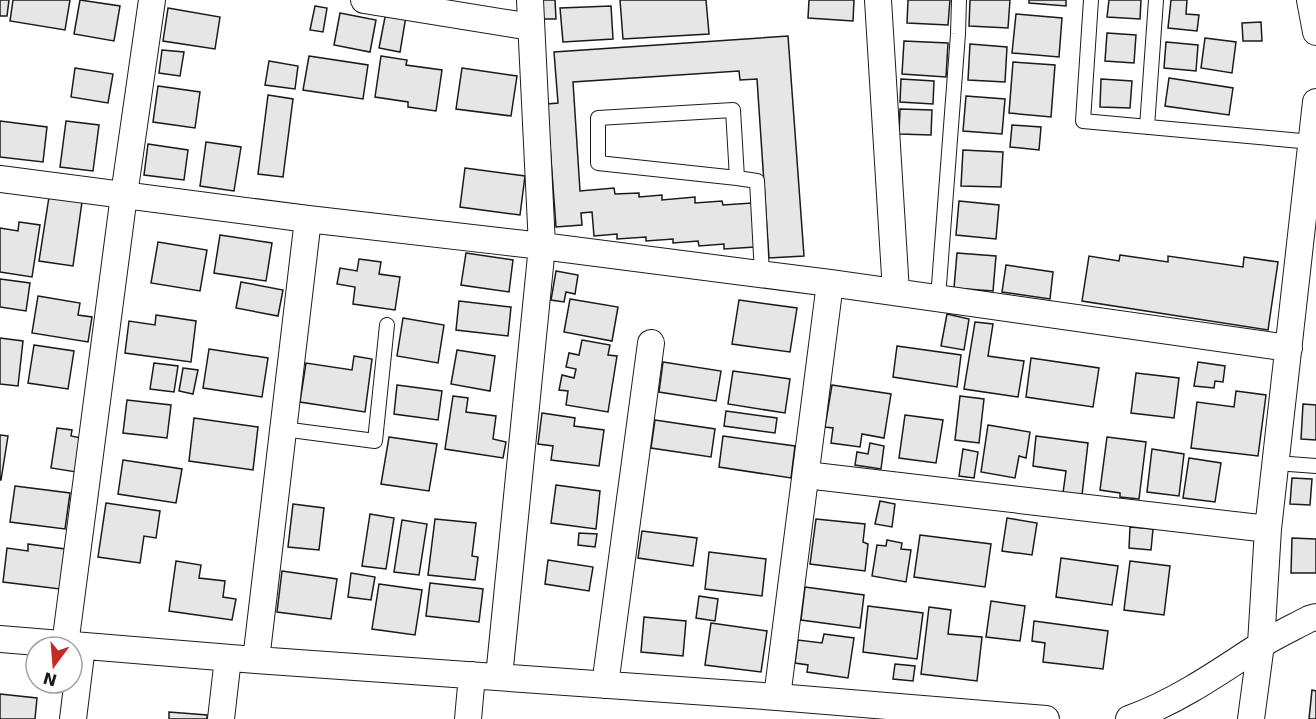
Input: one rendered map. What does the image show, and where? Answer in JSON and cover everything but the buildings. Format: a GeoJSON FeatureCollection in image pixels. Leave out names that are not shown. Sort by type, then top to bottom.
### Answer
{"type":"FeatureCollection","features":[{"type":"Feature","properties":{"kind":"street"},"geometry":{"type":"LineString","coordinates":[[75,635],[124,195],[152,0]]}},
{"type":"Feature","properties":{"kind":"street"},"geometry":{"type":"LineString","coordinates":[[364,0],[531,27]]}},
{"type":"Feature","properties":{"kind":"street"},"geometry":{"type":"LineString","coordinates":[[499,677],[542,246],[530,0]]}},
{"type":"Feature","properties":{"kind":"street"},"geometry":{"type":"LineString","coordinates":[[878,0],[896,292]]}},
{"type":"Feature","properties":{"kind":"street"},"geometry":{"type":"LineString","coordinates":[[1310,0],[1316,32]]}},
{"type":"Feature","properties":{"kind":"street"},"geometry":{"type":"LineString","coordinates":[[1251,719],[1261,644],[1268,529],[1288,348],[1311,185],[1316,102]]}},
{"type":"Feature","properties":{"kind":"street"},"geometry":{"type":"LineString","coordinates":[[0,179],[762,274],[1288,348]]}},
{"type":"Feature","properties":{"kind":"street"},"geometry":{"type":"LineString","coordinates":[[256,660],[308,219]]}},
{"type":"Feature","properties":{"kind":"street"},"geometry":{"type":"LineString","coordinates":[[777,697],[830,283]]}},
{"type":"Feature","properties":{"kind":"street"},"geometry":{"type":"LineString","coordinates":[[605,685],[651,343]]}},
{"type":"Feature","properties":{"kind":"street"},"geometry":{"type":"LineString","coordinates":[[806,475],[1268,529]]}},
{"type":"Feature","properties":{"kind":"street"},"geometry":{"type":"LineString","coordinates":[[1129,719],[1141,715],[1214,676],[1261,644],[1316,617]]}},
{"type":"Feature","properties":{"kind":"street"},"geometry":{"type":"LineString","coordinates":[[0,639],[24,641]]}},
{"type":"Feature","properties":{"kind":"street"},"geometry":{"type":"LineString","coordinates":[[84,647],[777,697],[840,710],[1046,719]]}},
{"type":"Feature","properties":{"kind":"street"},"geometry":{"type":"LineString","coordinates":[[221,719],[228,658]]}},
{"type":"Feature","properties":{"kind":"street"},"geometry":{"type":"LineString","coordinates":[[468,719],[472,675]]}},
{"type":"Feature","properties":{"kind":"street"},"geometry":{"type":"LineString","coordinates":[[74,695],[74,719]]}},
{"type":"Feature","properties":{"kind":"lane"},"geometry":{"type":"LineString","coordinates":[[938,298],[959,0]]}},
{"type":"Feature","properties":{"kind":"lane"},"geometry":{"type":"LineString","coordinates":[[1091,0],[1083,121],[1312,142]]}},
{"type":"Feature","properties":{"kind":"lane"},"geometry":{"type":"LineString","coordinates":[[1147,127],[1156,0]]}},
{"type":"Feature","properties":{"kind":"lane"},"geometry":{"type":"LineString","coordinates":[[737,178],[734,110],[598,118],[598,163],[757,181],[762,274]]}},
{"type":"Feature","properties":{"kind":"lane"},"geometry":{"type":"LineString","coordinates":[[283,429],[375,441],[387,325]]}},
{"type":"Feature","properties":{"kind":"lane"},"geometry":{"type":"LineString","coordinates":[[1276,463],[1316,466]]}}]}
